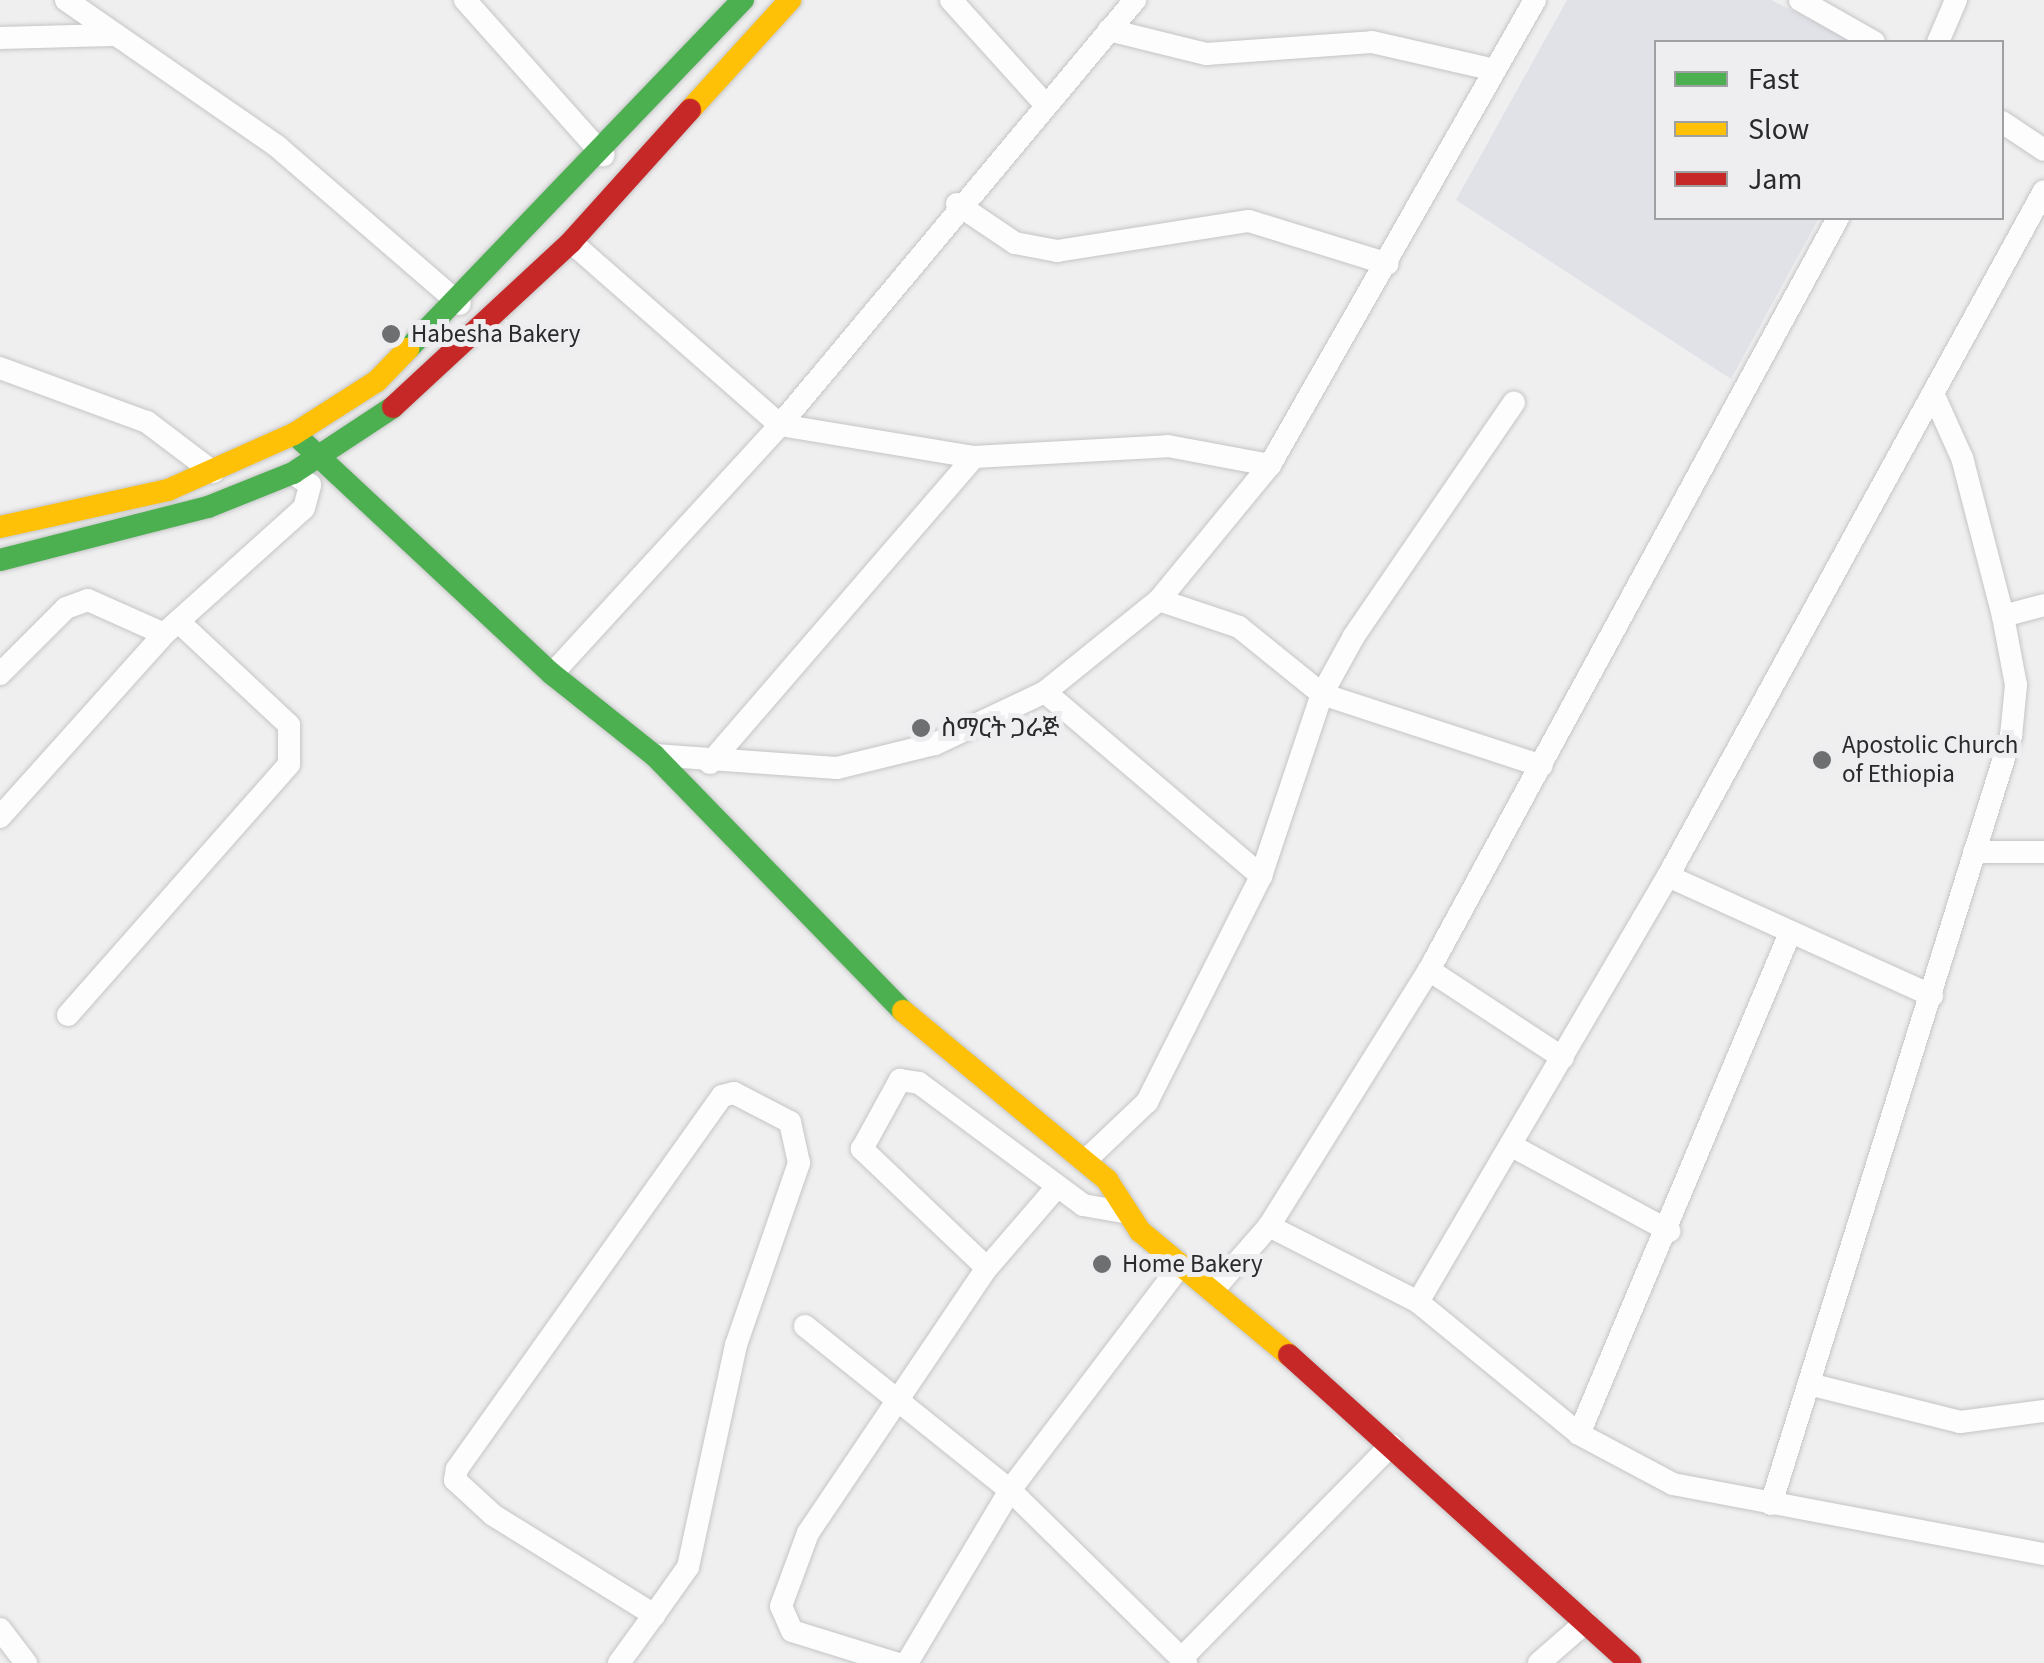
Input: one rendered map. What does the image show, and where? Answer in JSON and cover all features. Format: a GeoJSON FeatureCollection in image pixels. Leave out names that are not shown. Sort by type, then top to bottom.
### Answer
{"type":"FeatureCollection","features":[{"type":"Feature","properties":{"kind":"main road"},"geometry":{"type":"LineString","coordinates":[[0,527],[212,472],[294,434],[377,381],[460,304],[743,0]]}},
{"type":"Feature","properties":{"kind":"main road"},"geometry":{"type":"LineString","coordinates":[[0,560],[208,507],[293,473],[324,456],[408,397],[571,242],[790,0]]}},
{"type":"Feature","properties":{"kind":"main road"},"geometry":{"type":"LineString","coordinates":[[294,434],[324,456],[552,674],[654,756],[890,1000],[1085,1162],[1121,1212],[1180,1266],[1215,1288],[1630,1663]]}},
{"type":"Feature","properties":{"kind":"street"},"geometry":{"type":"LineString","coordinates":[[66,0],[111,35],[278,147],[460,304]]}},
{"type":"Feature","properties":{"kind":"street"},"geometry":{"type":"LineString","coordinates":[[465,0],[602,155]]}},
{"type":"Feature","properties":{"kind":"street"},"geometry":{"type":"LineString","coordinates":[[951,0],[1045,104]]}},
{"type":"Feature","properties":{"kind":"street"},"geometry":{"type":"LineString","coordinates":[[552,674],[780,425],[958,204],[1135,0]]}},
{"type":"Feature","properties":{"kind":"street"},"geometry":{"type":"LineString","coordinates":[[654,756],[710,763],[837,768],[935,744],[1045,692],[1159,600],[1270,465],[1535,0]]}},
{"type":"Feature","properties":{"kind":"street"},"geometry":{"type":"LineString","coordinates":[[1800,0],[1870,40]]}},
{"type":"Feature","properties":{"kind":"street"},"geometry":{"type":"LineString","coordinates":[[1939,40],[1956,0]]}},
{"type":"Feature","properties":{"kind":"street"},"geometry":{"type":"LineString","coordinates":[[1109,30],[1206,54],[1372,42],[1495,70]]}},
{"type":"Feature","properties":{"kind":"street"},"geometry":{"type":"LineString","coordinates":[[0,38],[111,35]]}},
{"type":"Feature","properties":{"kind":"street"},"geometry":{"type":"LineString","coordinates":[[2004,123],[2044,150]]}},
{"type":"Feature","properties":{"kind":"street"},"geometry":{"type":"LineString","coordinates":[[1418,1302],[1668,876],[1935,398],[2044,191]]}},
{"type":"Feature","properties":{"kind":"street"},"geometry":{"type":"LineString","coordinates":[[958,204],[1015,243],[1057,251],[1249,220],[1388,264]]}},
{"type":"Feature","properties":{"kind":"street"},"geometry":{"type":"LineString","coordinates":[[1215,1288],[1269,1226],[1429,970],[1837,220]]}},
{"type":"Feature","properties":{"kind":"street"},"geometry":{"type":"LineString","coordinates":[[571,242],[780,425],[974,456],[1168,446],[1270,465]]}},
{"type":"Feature","properties":{"kind":"street"},"geometry":{"type":"LineString","coordinates":[[0,368],[148,422],[212,472]]}},
{"type":"Feature","properties":{"kind":"street"},"geometry":{"type":"LineString","coordinates":[[1771,1504],[2010,736],[2016,685],[2003,616],[1962,458],[1935,398]]}},
{"type":"Feature","properties":{"kind":"street"},"geometry":{"type":"LineString","coordinates":[[1085,1162],[1147,1102],[1262,876],[1322,694],[1514,402]]}},
{"type":"Feature","properties":{"kind":"street"},"geometry":{"type":"LineString","coordinates":[[710,763],[974,456]]}},
{"type":"Feature","properties":{"kind":"street"},"geometry":{"type":"LineString","coordinates":[[0,818],[171,627],[304,508],[310,485],[293,473]]}},
{"type":"Feature","properties":{"kind":"street"},"geometry":{"type":"LineString","coordinates":[[0,674],[66,608],[88,600],[171,627],[288,726],[288,764],[68,1014]]}},
{"type":"Feature","properties":{"kind":"street"},"geometry":{"type":"LineString","coordinates":[[1159,600],[1239,627],[1322,694],[1542,766]]}},
{"type":"Feature","properties":{"kind":"street"},"geometry":{"type":"LineString","coordinates":[[2003,616],[2044,605]]}},
{"type":"Feature","properties":{"kind":"street"},"geometry":{"type":"LineString","coordinates":[[1045,692],[1262,876]]}},
{"type":"Feature","properties":{"kind":"street"},"geometry":{"type":"LineString","coordinates":[[1974,852],[2044,852]]}},
{"type":"Feature","properties":{"kind":"street"},"geometry":{"type":"LineString","coordinates":[[1668,876],[1932,996]]}},
{"type":"Feature","properties":{"kind":"street"},"geometry":{"type":"LineString","coordinates":[[1580,1434],[1669,1230],[1790,933]]}},
{"type":"Feature","properties":{"kind":"street"},"geometry":{"type":"LineString","coordinates":[[1429,970],[1563,1058]]}},
{"type":"Feature","properties":{"kind":"street"},"geometry":{"type":"LineString","coordinates":[[986,1268],[862,1149],[891,1084],[919,1083],[1056,1188],[1097,1212],[1121,1212]]}},
{"type":"Feature","properties":{"kind":"street"},"geometry":{"type":"LineString","coordinates":[[618,1663],[654,1615],[688,1567],[704,1515],[736,1345],[799,1162],[790,1122],[734,1093],[722,1096],[457,1470],[456,1480],[493,1516],[654,1615]]}},
{"type":"Feature","properties":{"kind":"street"},"geometry":{"type":"LineString","coordinates":[[1512,1146],[1669,1230]]}},
{"type":"Feature","properties":{"kind":"street"},"geometry":{"type":"LineString","coordinates":[[895,1663],[792,1631],[781,1606],[808,1533],[900,1404],[986,1268],[1056,1188]]}},
{"type":"Feature","properties":{"kind":"street"},"geometry":{"type":"LineString","coordinates":[[1269,1226],[1418,1302],[1580,1434],[1673,1484],[2044,1554]]}},
{"type":"Feature","properties":{"kind":"street"},"geometry":{"type":"LineString","coordinates":[[907,1663],[1010,1490],[1180,1266]]}},
{"type":"Feature","properties":{"kind":"street"},"geometry":{"type":"LineString","coordinates":[[805,1326],[1010,1490],[1184,1661],[1391,1445]]}},
{"type":"Feature","properties":{"kind":"street"},"geometry":{"type":"LineString","coordinates":[[1810,1384],[1960,1422],[2044,1410]]}},
{"type":"Feature","properties":{"kind":"street"},"geometry":{"type":"LineString","coordinates":[[1539,1663],[1586,1622]]}},
{"type":"Feature","properties":{"kind":"street"},"geometry":{"type":"LineString","coordinates":[[0,1629],[26,1663]]}},
{"type":"Feature","properties":{"kind":"shaded area"},"geometry":{"type":"Polygon","coordinates":[[[1567,0],[1771,0],[1851,40],[1654,40],[1654,220],[1818,220],[1731,379],[1456,200],[1567,0]]]}},
{"type":"Feature","properties":{"kind":"traffic: fast"},"geometry":{"type":"LineString","coordinates":[[408,349],[743,0]]}},
{"type":"Feature","properties":{"kind":"traffic: fast"},"geometry":{"type":"LineString","coordinates":[[0,560],[208,507],[293,473],[393,407]]}},
{"type":"Feature","properties":{"kind":"traffic: fast"},"geometry":{"type":"LineString","coordinates":[[301,440],[552,674],[654,755],[903,1011]]}},
{"type":"Feature","properties":{"kind":"traffic: slow"},"geometry":{"type":"LineString","coordinates":[[690,110],[790,0]]}},
{"type":"Feature","properties":{"kind":"traffic: slow"},"geometry":{"type":"LineString","coordinates":[[0,527],[168,490],[294,434],[377,381],[408,349]]}},
{"type":"Feature","properties":{"kind":"traffic: slow"},"geometry":{"type":"LineString","coordinates":[[903,1011],[1107,1180],[1140,1231],[1289,1355]]}},
{"type":"Feature","properties":{"kind":"traffic: jam"},"geometry":{"type":"LineString","coordinates":[[393,407],[571,242],[690,110]]}},
{"type":"Feature","properties":{"kind":"traffic: jam"},"geometry":{"type":"LineString","coordinates":[[1289,1355],[1630,1663]]}},
{"type":"Feature","properties":{"kind":"place","name":"Habesha Bakery"},"geometry":{"type":"Point","coordinates":[391,334]}},
{"type":"Feature","properties":{"kind":"place","name":"ስማርት ጋራጅ"},"geometry":{"type":"Point","coordinates":[921,728]}},
{"type":"Feature","properties":{"kind":"place","name":"Apostolic Church of Ethiopia"},"geometry":{"type":"Point","coordinates":[1822,760]}},
{"type":"Feature","properties":{"kind":"place","name":"Home Bakery"},"geometry":{"type":"Point","coordinates":[1102,1264]}}]}
